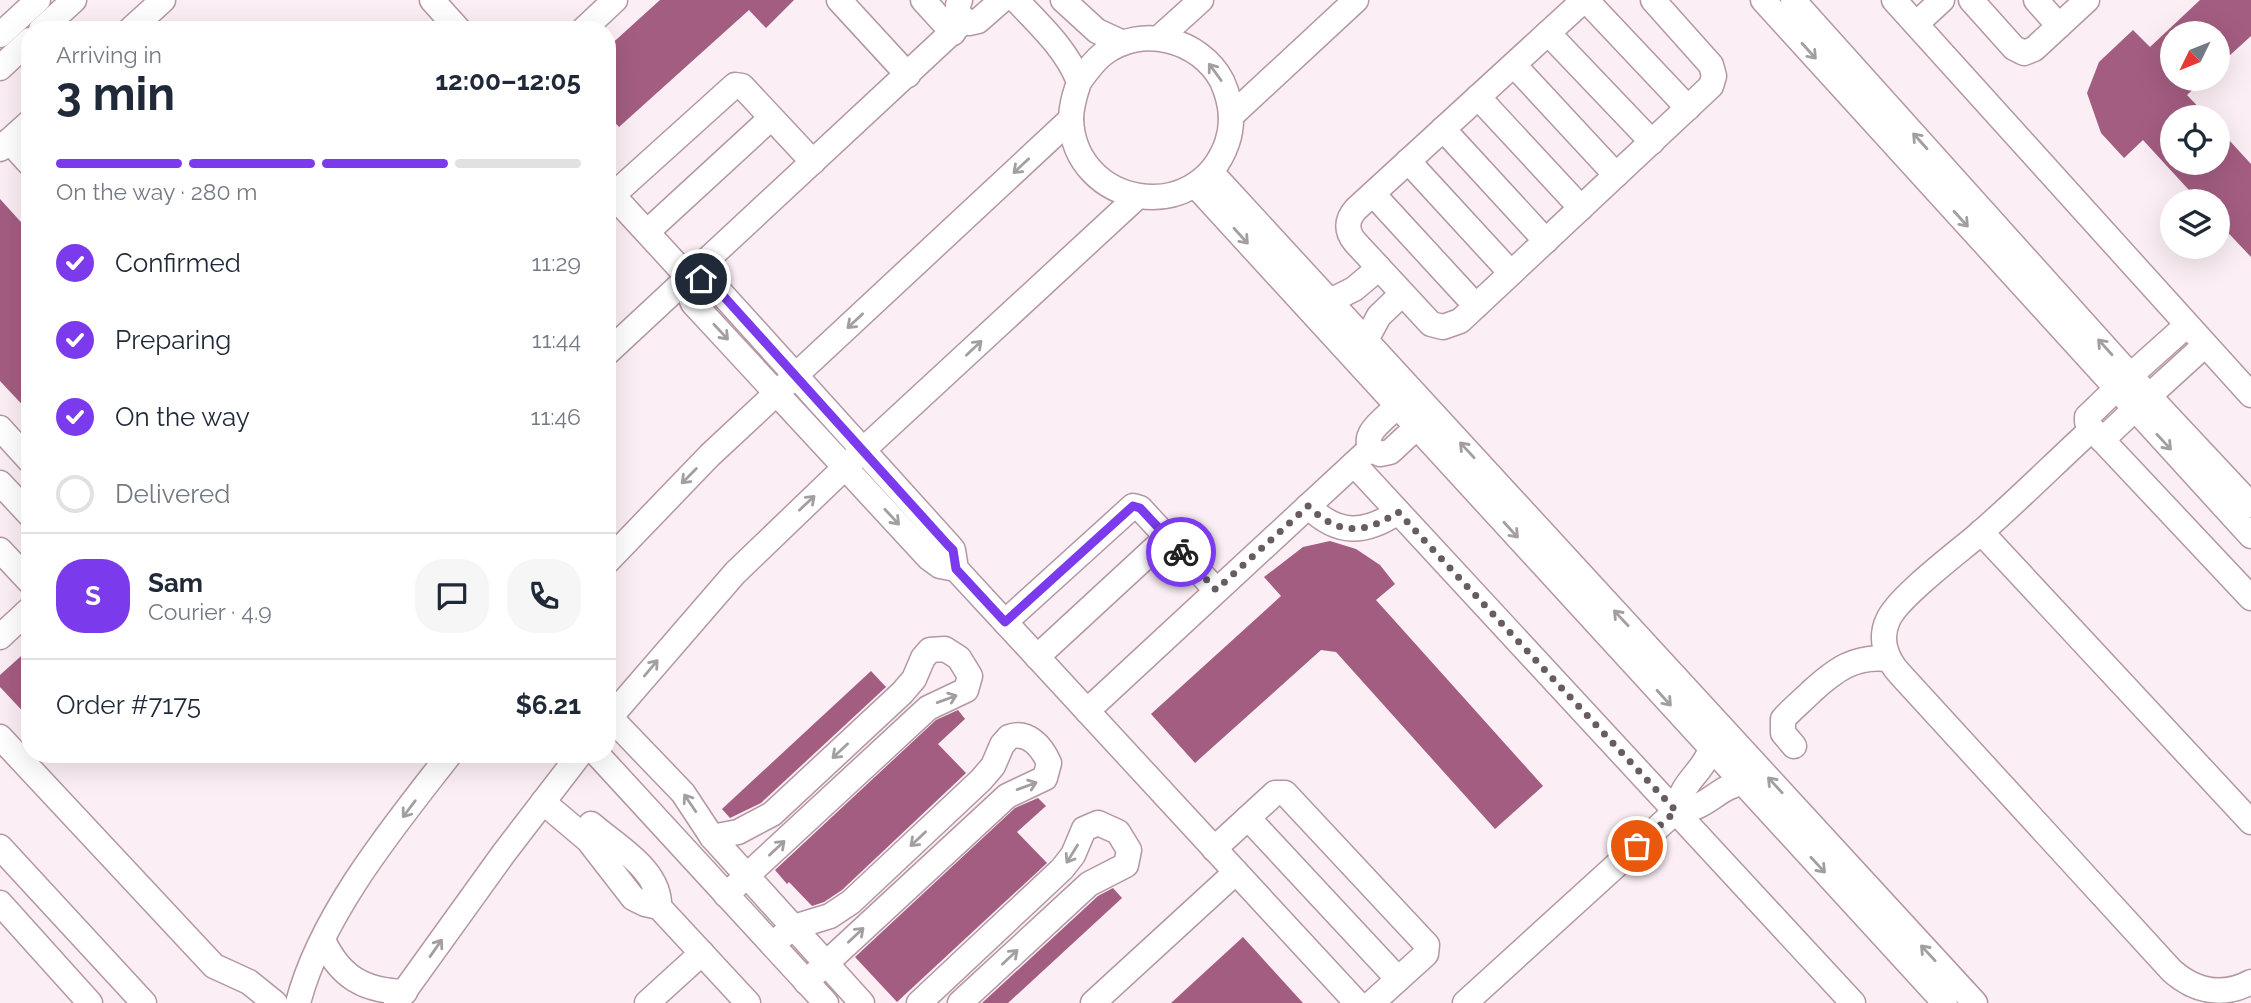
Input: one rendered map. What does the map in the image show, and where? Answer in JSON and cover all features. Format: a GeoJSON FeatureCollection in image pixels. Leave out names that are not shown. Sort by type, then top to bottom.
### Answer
{"type":"FeatureCollection","features":[{"type":"Feature","properties":{"kind":"street"},"geometry":{"type":"LineString","coordinates":[[0,35],[38,0]]}},
{"type":"Feature","properties":{"kind":"street"},"geometry":{"type":"LineString","coordinates":[[51,21],[74,0]]}},
{"type":"Feature","properties":{"kind":"street"},"geometry":{"type":"LineString","coordinates":[[140,21],[163,0]]}},
{"type":"Feature","properties":{"kind":"street"},"geometry":{"type":"LineString","coordinates":[[432,0],[451,21]]}},
{"type":"Feature","properties":{"kind":"street"},"geometry":{"type":"LineString","coordinates":[[593,21],[615,0]]}},
{"type":"Feature","properties":{"kind":"street"},"geometry":{"type":"LineString","coordinates":[[923,0],[959,18],[978,21],[1002,0]]}},
{"type":"Feature","properties":{"kind":"street"},"geometry":{"type":"LineString","coordinates":[[1017,0],[1065,54],[1079,82]]}},
{"type":"Feature","properties":{"kind":"street"},"geometry":{"type":"LineString","coordinates":[[1063,0],[1084,22],[1123,43]]}},
{"type":"Feature","properties":{"kind":"street"},"geometry":{"type":"LineString","coordinates":[[1159,38],[1201,0]]}},
{"type":"Feature","properties":{"kind":"street"},"geometry":{"type":"LineString","coordinates":[[1231,116],[1356,0]]}},
{"type":"Feature","properties":{"kind":"street"},"geometry":{"type":"LineString","coordinates":[[1653,0],[1714,70],[1711,86],[1688,108],[1652,142],[1546,241],[1455,324],[1437,326],[1426,320],[1351,237],[1348,226],[1352,214],[1585,0],[1688,108]]}},
{"type":"Feature","properties":{"kind":"street"},"geometry":{"type":"LineString","coordinates":[[1763,0],[2123,382],[2251,536]]}},
{"type":"Feature","properties":{"kind":"street"},"geometry":{"type":"LineString","coordinates":[[1793,0],[2123,382]]}},
{"type":"Feature","properties":{"kind":"street"},"geometry":{"type":"LineString","coordinates":[[1894,0],[2251,395]]}},
{"type":"Feature","properties":{"kind":"street"},"geometry":{"type":"LineString","coordinates":[[1916,24],[1942,0]]}},
{"type":"Feature","properties":{"kind":"street"},"geometry":{"type":"LineString","coordinates":[[1971,0],[2020,52],[2031,51],[2087,0]]}},
{"type":"Feature","properties":{"kind":"street"},"geometry":{"type":"LineString","coordinates":[[2036,0],[2059,26]]}},
{"type":"Feature","properties":{"kind":"street"},"geometry":{"type":"LineString","coordinates":[[846,2],[908,75]]}},
{"type":"Feature","properties":{"kind":"street"},"geometry":{"type":"LineString","coordinates":[[616,345],[908,75],[959,18]]}},
{"type":"Feature","properties":{"kind":"street"},"geometry":{"type":"LineString","coordinates":[[1548,33],[1652,142]]}},
{"type":"Feature","properties":{"kind":"street"},"geometry":{"type":"LineString","coordinates":[[1141,38],[1159,38],[1182,44],[1201,55],[1217,72],[1227,93],[1231,116],[1226,145],[1203,178],[1177,194],[1157,198],[1137,197],[1111,187],[1090,169],[1076,146],[1071,119],[1079,82],[1098,59],[1123,43],[1141,38]]}},
{"type":"Feature","properties":{"kind":"street"},"geometry":{"type":"LineString","coordinates":[[0,68],[21,48]]}},
{"type":"Feature","properties":{"kind":"street"},"geometry":{"type":"LineString","coordinates":[[1514,65],[1616,175]]}},
{"type":"Feature","properties":{"kind":"street"},"geometry":{"type":"LineString","coordinates":[[616,187],[730,88],[742,86],[813,162]]}},
{"type":"Feature","properties":{"kind":"street"},"geometry":{"type":"LineString","coordinates":[[1478,97],[1581,208]]}},
{"type":"Feature","properties":{"kind":"street"},"geometry":{"type":"LineString","coordinates":[[647,232],[771,118]]}},
{"type":"Feature","properties":{"kind":"street"},"geometry":{"type":"LineString","coordinates":[[616,553],[710,455],[1071,119]]}},
{"type":"Feature","properties":{"kind":"street"},"geometry":{"type":"LineString","coordinates":[[1443,129],[1546,241]]}},
{"type":"Feature","properties":{"kind":"street"},"geometry":{"type":"LineString","coordinates":[[21,130],[5,145],[21,157]]}},
{"type":"Feature","properties":{"kind":"street"},"geometry":{"type":"LineString","coordinates":[[1409,161],[1511,273]]}},
{"type":"Feature","properties":{"kind":"street"},"geometry":{"type":"LineString","coordinates":[[1203,178],[1330,301],[1975,1003]]}},
{"type":"Feature","properties":{"kind":"street"},"geometry":{"type":"LineString","coordinates":[[1203,178],[1398,407],[1945,1003]]}},
{"type":"Feature","properties":{"kind":"street"},"geometry":{"type":"LineString","coordinates":[[1373,194],[1476,306]]}},
{"type":"Feature","properties":{"kind":"street"},"geometry":{"type":"LineString","coordinates":[[616,711],[735,573],[1137,197]]}},
{"type":"Feature","properties":{"kind":"street"},"geometry":{"type":"LineString","coordinates":[[616,198],[688,277],[713,285],[786,385],[854,459],[929,558],[940,566],[956,569],[1357,1003]]}},
{"type":"Feature","properties":{"kind":"street"},"geometry":{"type":"LineString","coordinates":[[1330,301],[1354,289],[1379,268]]}},
{"type":"Feature","properties":{"kind":"street"},"geometry":{"type":"LineString","coordinates":[[1366,340],[1379,316],[1402,294]]}},
{"type":"Feature","properties":{"kind":"street"},"geometry":{"type":"LineString","coordinates":[[2187,325],[2123,382],[2087,417],[2087,422],[2251,598]]}},
{"type":"Feature","properties":{"kind":"street"},"geometry":{"type":"LineString","coordinates":[[2205,345],[2142,403],[2097,434],[1893,611],[1888,619],[1884,637],[1888,659],[1918,695],[2181,979],[2191,985],[2214,991],[2239,988],[2251,982]]}},
{"type":"Feature","properties":{"kind":"street"},"geometry":{"type":"LineString","coordinates":[[2142,403],[2251,505]]}},
{"type":"Feature","properties":{"kind":"street"},"geometry":{"type":"LineString","coordinates":[[1087,711],[1363,456],[1371,431],[1398,407]]}},
{"type":"Feature","properties":{"kind":"street"},"geometry":{"type":"LineString","coordinates":[[1363,456],[1390,452],[1417,427]]}},
{"type":"Feature","properties":{"kind":"street"},"geometry":{"type":"LineString","coordinates":[[0,428],[21,451]]}},
{"type":"Feature","properties":{"kind":"street"},"geometry":{"type":"LineString","coordinates":[[1363,456],[1398,512],[1853,1003]]}},
{"type":"Feature","properties":{"kind":"street"},"geometry":{"type":"LineString","coordinates":[[21,467],[1,485],[21,506]]}},
{"type":"Feature","properties":{"kind":"street"},"geometry":{"type":"LineString","coordinates":[[1005,622],[1133,506],[1140,508],[1216,590]]}},
{"type":"Feature","properties":{"kind":"street"},"geometry":{"type":"LineString","coordinates":[[1308,506],[1324,520],[1351,529],[1379,524],[1398,512]]}},
{"type":"Feature","properties":{"kind":"street"},"geometry":{"type":"LineString","coordinates":[[1981,532],[2251,822]]}},
{"type":"Feature","properties":{"kind":"street"},"geometry":{"type":"LineString","coordinates":[[1037,657],[1167,537]]}},
{"type":"Feature","properties":{"kind":"street"},"geometry":{"type":"LineString","coordinates":[[0,550],[21,572]]}},
{"type":"Feature","properties":{"kind":"street"},"geometry":{"type":"LineString","coordinates":[[0,637],[21,617]]}},
{"type":"Feature","properties":{"kind":"street"},"geometry":{"type":"LineString","coordinates":[[712,836],[738,832],[772,814],[902,692],[914,679],[923,658],[930,650],[945,649],[959,658],[970,676],[966,690],[928,708],[726,895]]}},
{"type":"Feature","properties":{"kind":"street"},"geometry":{"type":"LineString","coordinates":[[1794,746],[1783,733],[1783,719],[1827,677],[1853,661],[1876,657],[1888,659]]}},
{"type":"Feature","properties":{"kind":"street"},"geometry":{"type":"LineString","coordinates":[[616,726],[683,793],[712,836],[862,1003]]}},
{"type":"Feature","properties":{"kind":"street"},"geometry":{"type":"LineString","coordinates":[[772,944],[793,927],[818,921],[851,902],[982,780],[1009,737],[1024,736],[1038,745],[1049,763],[1045,778],[1007,796],[806,982]]}},
{"type":"Feature","properties":{"kind":"street"},"geometry":{"type":"LineString","coordinates":[[0,737],[21,759]]}},
{"type":"Feature","properties":{"kind":"street"},"geometry":{"type":"LineString","coordinates":[[1676,811],[1683,789],[1706,761],[1712,749]]}},
{"type":"Feature","properties":{"kind":"street"},"geometry":{"type":"LineString","coordinates":[[24,763],[214,966],[248,982],[275,1003]]}},
{"type":"Feature","properties":{"kind":"street"},"geometry":{"type":"LineString","coordinates":[[298,1003],[309,968],[352,887],[443,763]]}},
{"type":"Feature","properties":{"kind":"street"},"geometry":{"type":"LineString","coordinates":[[323,940],[331,958],[342,971],[371,988],[400,997],[573,763]]}},
{"type":"Feature","properties":{"kind":"street"},"geometry":{"type":"LineString","coordinates":[[605,763],[826,1003]]}},
{"type":"Feature","properties":{"kind":"street"},"geometry":{"type":"LineString","coordinates":[[1465,1003],[1676,811],[1703,805],[1730,787],[1743,783]]}},
{"type":"Feature","properties":{"kind":"street"},"geometry":{"type":"LineString","coordinates":[[1214,849],[1275,793],[1285,793],[1427,945],[1426,954],[1372,1003]]}},
{"type":"Feature","properties":{"kind":"street"},"geometry":{"type":"LineString","coordinates":[[548,795],[588,840],[633,898],[645,904],[659,906],[748,1003]]}},
{"type":"Feature","properties":{"kind":"street"},"geometry":{"type":"LineString","coordinates":[[1248,818],[1398,979]]}},
{"type":"Feature","properties":{"kind":"street"},"geometry":{"type":"LineString","coordinates":[[919,1003],[1062,869],[1073,855],[1084,829],[1098,823],[1118,832],[1129,850],[1126,865],[1088,884],[960,1003]]}},
{"type":"Feature","properties":{"kind":"street"},"geometry":{"type":"LineString","coordinates":[[0,847],[144,1003]]}},
{"type":"Feature","properties":{"kind":"street"},"geometry":{"type":"LineString","coordinates":[[1093,1003],[1236,872]]}},
{"type":"Feature","properties":{"kind":"street"},"geometry":{"type":"LineString","coordinates":[[0,903],[90,1003]]}},
{"type":"Feature","properties":{"kind":"street"},"geometry":{"type":"LineString","coordinates":[[647,1003],[702,953]]}},
{"type":"Feature","properties":{"kind":"building"},"geometry":{"type":"Polygon","coordinates":[[[660,0],[794,0],[766,28],[749,10],[619,127],[616,124],[616,40],[660,0]]]}},
{"type":"Feature","properties":{"kind":"building"},"geometry":{"type":"Polygon","coordinates":[[[2200,0],[2251,0],[2251,36],[2230,55],[2230,21],[2178,21],[2200,0]]]}},
{"type":"Feature","properties":{"kind":"building"},"geometry":{"type":"Polygon","coordinates":[[[2133,30],[2150,47],[2160,38],[2160,91],[2191,91],[2187,95],[2197,105],[2160,105],[2160,159],[2143,140],[2124,158],[2101,133],[2087,93],[2099,62],[2133,30]]]}},
{"type":"Feature","properties":{"kind":"building"},"geometry":{"type":"Polygon","coordinates":[[[2230,141],[2251,164],[2251,257],[2230,235],[2230,189],[2188,189],[2175,175],[2230,175],[2230,141]]]}},
{"type":"Feature","properties":{"kind":"building"},"geometry":{"type":"Polygon","coordinates":[[[0,199],[21,222],[21,403],[0,381],[0,199]]]}},
{"type":"Feature","properties":{"kind":"building"},"geometry":{"type":"Polygon","coordinates":[[[1330,541],[1356,549],[1380,565],[1395,584],[1376,600],[1543,786],[1495,829],[1336,652],[1321,650],[1195,763],[1151,714],[1281,596],[1264,577],[1303,547],[1330,541]]]}},
{"type":"Feature","properties":{"kind":"building"},"geometry":{"type":"Polygon","coordinates":[[[21,656],[21,709],[0,687],[0,675],[21,656]]]}},
{"type":"Feature","properties":{"kind":"building"},"geometry":{"type":"Polygon","coordinates":[[[871,671],[886,687],[761,803],[730,818],[722,809],[871,671]]]}},
{"type":"Feature","properties":{"kind":"building"},"geometry":{"type":"Polygon","coordinates":[[[958,710],[965,719],[938,744],[966,773],[842,890],[824,902],[812,906],[775,870],[936,720],[958,710]]]}},
{"type":"Feature","properties":{"kind":"building"},"geometry":{"type":"Polygon","coordinates":[[[1038,798],[1046,806],[1017,832],[1047,863],[897,1002],[855,957],[1015,808],[1038,798]]]}},
{"type":"Feature","properties":{"kind":"building"},"geometry":{"type":"Polygon","coordinates":[[[1113,888],[1122,898],[1008,1003],[982,1003],[1098,896],[1113,888]]]}},
{"type":"Feature","properties":{"kind":"building"},"geometry":{"type":"Polygon","coordinates":[[[1243,937],[1303,1003],[1171,1003],[1243,937]]]}},
{"type":"Feature","properties":{"kind":"way so far"},"geometry":{"type":"LineString","coordinates":[[1181,552],[1216,590],[1308,506],[1333,525],[1351,529],[1379,524],[1398,512],[1676,811],[1637,846]]}},
{"type":"Feature","properties":{"kind":"route"},"geometry":{"type":"LineString","coordinates":[[701,279],[718,290],[953,550],[956,569],[1005,622],[1133,506],[1140,508],[1181,552]]}}]}
